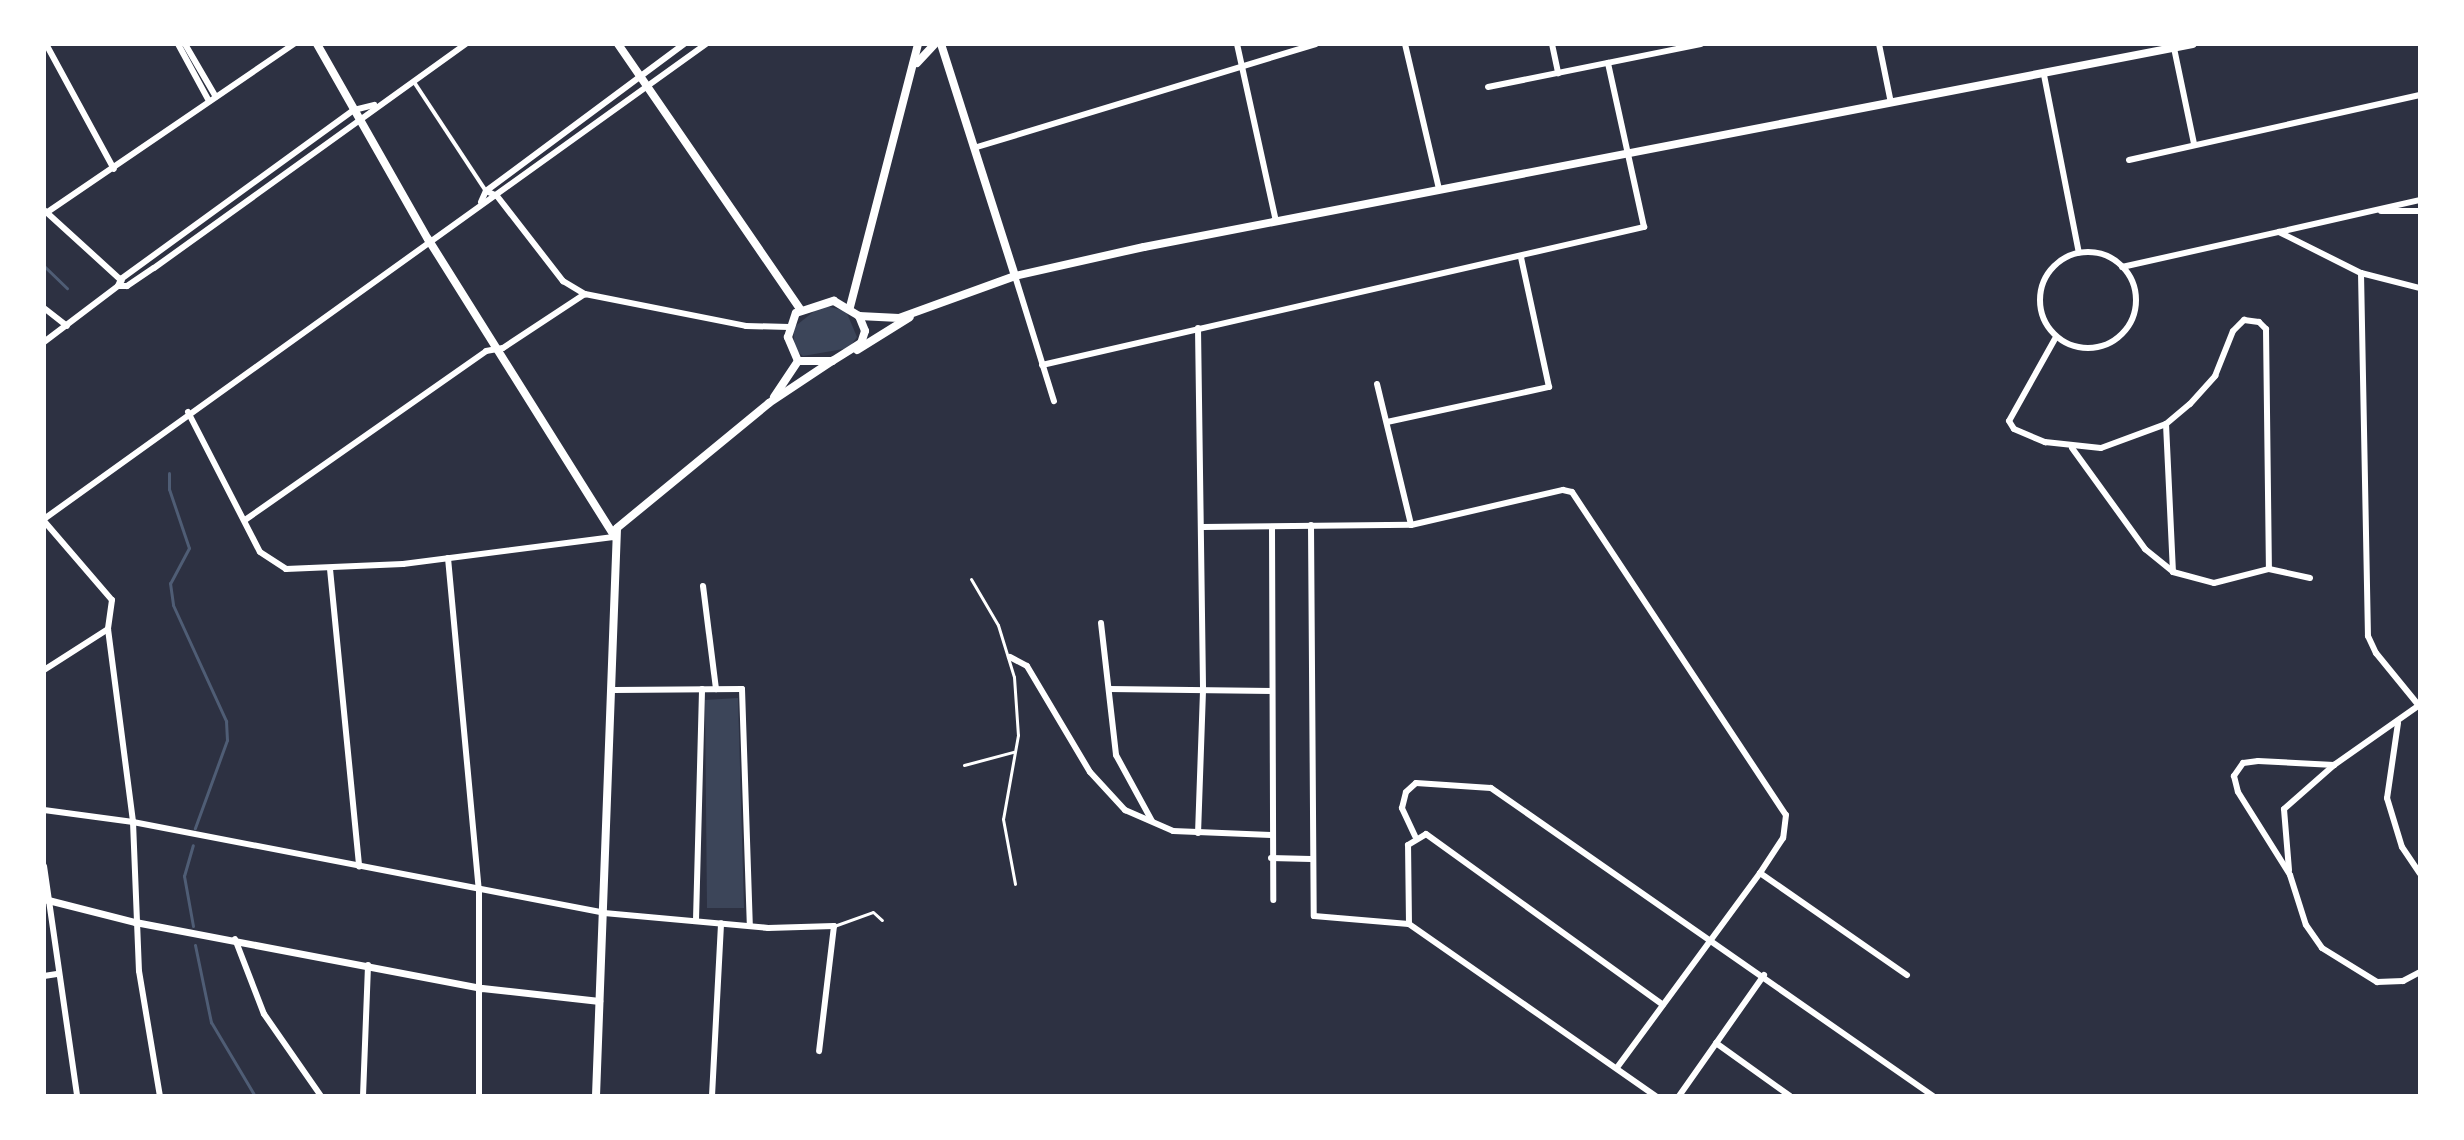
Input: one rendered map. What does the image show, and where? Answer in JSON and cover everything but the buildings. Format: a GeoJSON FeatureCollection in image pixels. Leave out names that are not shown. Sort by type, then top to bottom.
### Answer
{"type":"FeatureCollection","features":[{"type":"Feature","properties":{"kind":"main road"},"geometry":{"type":"LineString","coordinates":[[317,44],[494,349],[615,537]]}},
{"type":"Feature","properties":{"kind":"main road"},"geometry":{"type":"LineString","coordinates":[[618,44],[801,310]]}},
{"type":"Feature","properties":{"kind":"main road"},"geometry":{"type":"LineString","coordinates":[[850,307],[916,64],[918,44]]}},
{"type":"Feature","properties":{"kind":"main road"},"geometry":{"type":"LineString","coordinates":[[916,64],[938,44],[977,147],[1015,276]]}},
{"type":"Feature","properties":{"kind":"main road"},"geometry":{"type":"LineString","coordinates":[[859,316],[888,319],[913,314],[1015,276],[1276,221],[2193,44]]}},
{"type":"Feature","properties":{"kind":"main road"},"geometry":{"type":"LineString","coordinates":[[798,361],[788,344],[789,327],[801,310],[826,301],[850,307],[859,316],[864,336],[854,351]]}},
{"type":"Feature","properties":{"kind":"main road"},"geometry":{"type":"LineString","coordinates":[[596,1096],[614,690],[615,537],[631,512],[769,403],[832,361],[886,336],[913,314]]}},
{"type":"Feature","properties":{"kind":"main road"},"geometry":{"type":"LineString","coordinates":[[798,361],[832,361]]}},
{"type":"Feature","properties":{"kind":"main road"},"geometry":{"type":"LineString","coordinates":[[769,403],[798,361]]}},
{"type":"Feature","properties":{"kind":"street"},"geometry":{"type":"LineString","coordinates":[[47,44],[114,169]]}},
{"type":"Feature","properties":{"kind":"street"},"geometry":{"type":"LineString","coordinates":[[178,44],[213,99]]}},
{"type":"Feature","properties":{"kind":"street"},"geometry":{"type":"LineString","coordinates":[[185,44],[213,99]]}},
{"type":"Feature","properties":{"kind":"street"},"geometry":{"type":"LineString","coordinates":[[294,44],[114,169],[46,211],[119,283],[127,286],[296,166],[375,105],[466,44]]}},
{"type":"Feature","properties":{"kind":"street"},"geometry":{"type":"LineString","coordinates":[[481,202],[486,191],[684,44]]}},
{"type":"Feature","properties":{"kind":"street"},"geometry":{"type":"LineString","coordinates":[[160,1096],[135,922],[133,822],[108,629],[110,596],[44,520],[428,239],[481,202],[497,196],[706,44]]}},
{"type":"Feature","properties":{"kind":"street"},"geometry":{"type":"LineString","coordinates":[[1237,44],[1276,221]]}},
{"type":"Feature","properties":{"kind":"street"},"geometry":{"type":"LineString","coordinates":[[977,147],[1316,44]]}},
{"type":"Feature","properties":{"kind":"street"},"geometry":{"type":"LineString","coordinates":[[1405,44],[1439,189]]}},
{"type":"Feature","properties":{"kind":"street"},"geometry":{"type":"LineString","coordinates":[[1552,44],[1558,73]]}},
{"type":"Feature","properties":{"kind":"street"},"geometry":{"type":"LineString","coordinates":[[1488,87],[1701,44]]}},
{"type":"Feature","properties":{"kind":"street"},"geometry":{"type":"LineString","coordinates":[[1879,44],[1891,103]]}},
{"type":"Feature","properties":{"kind":"street"},"geometry":{"type":"LineString","coordinates":[[2174,48],[2194,144]]}},
{"type":"Feature","properties":{"kind":"street"},"geometry":{"type":"LineString","coordinates":[[1042,365],[1644,227],[1608,63]]}},
{"type":"Feature","properties":{"kind":"street"},"geometry":{"type":"LineString","coordinates":[[2044,75],[2079,253]]}},
{"type":"Feature","properties":{"kind":"street"},"geometry":{"type":"LineString","coordinates":[[412,80],[486,191],[497,196],[563,281],[585,294],[746,326],[789,327]]}},
{"type":"Feature","properties":{"kind":"street"},"geometry":{"type":"LineString","coordinates":[[2129,160],[2420,95]]}},
{"type":"Feature","properties":{"kind":"street"},"geometry":{"type":"LineString","coordinates":[[44,342],[216,209],[354,110],[375,105]]}},
{"type":"Feature","properties":{"kind":"street"},"geometry":{"type":"LineString","coordinates":[[290,158],[296,166]]}},
{"type":"Feature","properties":{"kind":"street"},"geometry":{"type":"LineString","coordinates":[[2122,267],[2420,200]]}},
{"type":"Feature","properties":{"kind":"street"},"geometry":{"type":"LineString","coordinates":[[216,209],[223,219]]}},
{"type":"Feature","properties":{"kind":"street"},"geometry":{"type":"LineString","coordinates":[[2374,210],[2420,211]]}},
{"type":"Feature","properties":{"kind":"street"},"geometry":{"type":"LineString","coordinates":[[2279,232],[2361,273],[2420,288]]}},
{"type":"Feature","properties":{"kind":"street"},"geometry":{"type":"LineString","coordinates":[[2079,253],[2107,256],[2122,267],[2136,298],[2124,333],[2091,349],[2056,337],[2041,312],[2043,283],[2054,266],[2079,253]]}},
{"type":"Feature","properties":{"kind":"street"},"geometry":{"type":"LineString","coordinates":[[1387,422],[1549,387],[1521,257]]}},
{"type":"Feature","properties":{"kind":"street"},"geometry":{"type":"LineString","coordinates":[[2361,273],[2368,636],[2419,707],[2334,765],[2284,809],[2290,875],[2306,925],[2322,948],[2377,982],[2403,981],[2420,972]]}},
{"type":"Feature","properties":{"kind":"street"},"geometry":{"type":"LineString","coordinates":[[1015,276],[1054,401]]}},
{"type":"Feature","properties":{"kind":"street"},"geometry":{"type":"LineString","coordinates":[[245,520],[494,349],[585,294]]}},
{"type":"Feature","properties":{"kind":"street"},"geometry":{"type":"LineString","coordinates":[[44,308],[67,326]]}},
{"type":"Feature","properties":{"kind":"street"},"geometry":{"type":"LineString","coordinates":[[2056,337],[2009,421],[2014,429],[2072,448],[2118,445],[2166,424],[2215,376],[2237,325],[2259,322],[2267,343],[2269,569]]}},
{"type":"Feature","properties":{"kind":"street"},"geometry":{"type":"LineString","coordinates":[[1198,328],[1203,527],[1203,691],[1198,833]]}},
{"type":"Feature","properties":{"kind":"street"},"geometry":{"type":"LineString","coordinates":[[1377,384],[1411,525]]}},
{"type":"Feature","properties":{"kind":"street"},"geometry":{"type":"LineString","coordinates":[[188,412],[260,552],[276,566],[330,569],[615,537]]}},
{"type":"Feature","properties":{"kind":"street"},"geometry":{"type":"LineString","coordinates":[[2166,424],[2173,572]]}},
{"type":"Feature","properties":{"kind":"street"},"geometry":{"type":"LineString","coordinates":[[2072,448],[2145,549],[2173,572],[2214,583],[2269,569],[2310,578]]}},
{"type":"Feature","properties":{"kind":"street"},"geometry":{"type":"LineString","coordinates":[[1203,527],[1411,525],[1563,490],[1572,492],[1783,804],[1783,838],[1617,1068]]}},
{"type":"Feature","properties":{"kind":"street"},"geometry":{"type":"LineString","coordinates":[[1311,525],[1311,859],[1314,916],[1409,924],[1656,1096]]}},
{"type":"Feature","properties":{"kind":"street"},"geometry":{"type":"LineString","coordinates":[[1272,527],[1273,900]]}},
{"type":"Feature","properties":{"kind":"street"},"geometry":{"type":"LineString","coordinates":[[448,558],[479,891],[482,988],[479,1096]]}},
{"type":"Feature","properties":{"kind":"street"},"geometry":{"type":"LineString","coordinates":[[330,569],[359,867]]}},
{"type":"Feature","properties":{"kind":"street"},"geometry":{"type":"LineString","coordinates":[[703,586],[716,689]]}},
{"type":"Feature","properties":{"kind":"street"},"geometry":{"type":"LineString","coordinates":[[1101,623],[1116,755],[1152,821]]}},
{"type":"Feature","properties":{"kind":"street"},"geometry":{"type":"LineString","coordinates":[[44,670],[108,629]]}},
{"type":"Feature","properties":{"kind":"street"},"geometry":{"type":"LineString","coordinates":[[1010,657],[1027,666],[1103,788],[1125,810],[1173,831],[1271,835]]}},
{"type":"Feature","properties":{"kind":"street"},"geometry":{"type":"LineString","coordinates":[[696,920],[702,689]]}},
{"type":"Feature","properties":{"kind":"street"},"geometry":{"type":"LineString","coordinates":[[614,690],[742,689],[750,926]]}},
{"type":"Feature","properties":{"kind":"street"},"geometry":{"type":"LineString","coordinates":[[1109,689],[1272,691]]}},
{"type":"Feature","properties":{"kind":"street"},"geometry":{"type":"LineString","coordinates":[[2398,722],[2387,798],[2402,847],[2420,874]]}},
{"type":"Feature","properties":{"kind":"street"},"geometry":{"type":"LineString","coordinates":[[2290,875],[2238,792],[2234,776],[2243,763],[2258,761],[2334,765]]}},
{"type":"Feature","properties":{"kind":"street"},"geometry":{"type":"LineString","coordinates":[[1415,836],[1402,808],[1406,792],[1416,783],[1491,788],[1713,939],[1933,1096]]}},
{"type":"Feature","properties":{"kind":"street"},"geometry":{"type":"LineString","coordinates":[[44,810],[133,822],[604,913],[750,926],[834,926],[819,1051]]}},
{"type":"Feature","properties":{"kind":"street"},"geometry":{"type":"LineString","coordinates":[[1409,924],[1408,845],[1415,836],[1426,834],[1663,1005]]}},
{"type":"Feature","properties":{"kind":"street"},"geometry":{"type":"LineString","coordinates":[[1271,858],[1311,859]]}},
{"type":"Feature","properties":{"kind":"street"},"geometry":{"type":"LineString","coordinates":[[44,866],[57,974],[77,1096]]}},
{"type":"Feature","properties":{"kind":"street"},"geometry":{"type":"LineString","coordinates":[[1760,873],[1907,975]]}},
{"type":"Feature","properties":{"kind":"street"},"geometry":{"type":"LineString","coordinates":[[47,900],[135,922],[482,988],[599,1001]]}},
{"type":"Feature","properties":{"kind":"street"},"geometry":{"type":"LineString","coordinates":[[712,1096],[721,923]]}},
{"type":"Feature","properties":{"kind":"street"},"geometry":{"type":"LineString","coordinates":[[235,939],[264,1014],[321,1096]]}},
{"type":"Feature","properties":{"kind":"street"},"geometry":{"type":"LineString","coordinates":[[363,1096],[368,965]]}},
{"type":"Feature","properties":{"kind":"street"},"geometry":{"type":"LineString","coordinates":[[44,976],[57,974]]}},
{"type":"Feature","properties":{"kind":"street"},"geometry":{"type":"LineString","coordinates":[[1679,1096],[1764,975]]}},
{"type":"Feature","properties":{"kind":"street"},"geometry":{"type":"LineString","coordinates":[[1716,1043],[1790,1096]]}},
{"type":"Feature","properties":{"kind":"lane"},"geometry":{"type":"LineString","coordinates":[[971,579],[1010,657],[1019,719],[1003,819],[1015,884]]}},
{"type":"Feature","properties":{"kind":"lane"},"geometry":{"type":"LineString","coordinates":[[964,765],[1013,752]]}},
{"type":"Feature","properties":{"kind":"lane"},"geometry":{"type":"LineString","coordinates":[[834,926],[873,912],[882,920]]}},
{"type":"Feature","properties":{"kind":"shaded area"},"geometry":{"type":"Polygon","coordinates":[[[822,305],[846,311],[857,337],[849,348],[803,356],[795,350],[793,328],[822,305]]]}},
{"type":"Feature","properties":{"kind":"shaded area"},"geometry":{"type":"Polygon","coordinates":[[[738,698],[744,908],[707,908],[705,700],[738,698]]]}},
{"type":"Feature","properties":{"kind":"waterway"},"geometry":{"type":"LineString","coordinates":[[44,266],[67,288]]}},
{"type":"Feature","properties":{"kind":"waterway"},"geometry":{"type":"LineString","coordinates":[[169,473],[169,489],[189,548],[170,583],[173,605],[226,721],[227,740],[195,828]]}},
{"type":"Feature","properties":{"kind":"waterway"},"geometry":{"type":"LineString","coordinates":[[193,845],[184,876],[193,926]]}},
{"type":"Feature","properties":{"kind":"waterway"},"geometry":{"type":"LineString","coordinates":[[195,945],[211,1022],[255,1096]]}}]}
